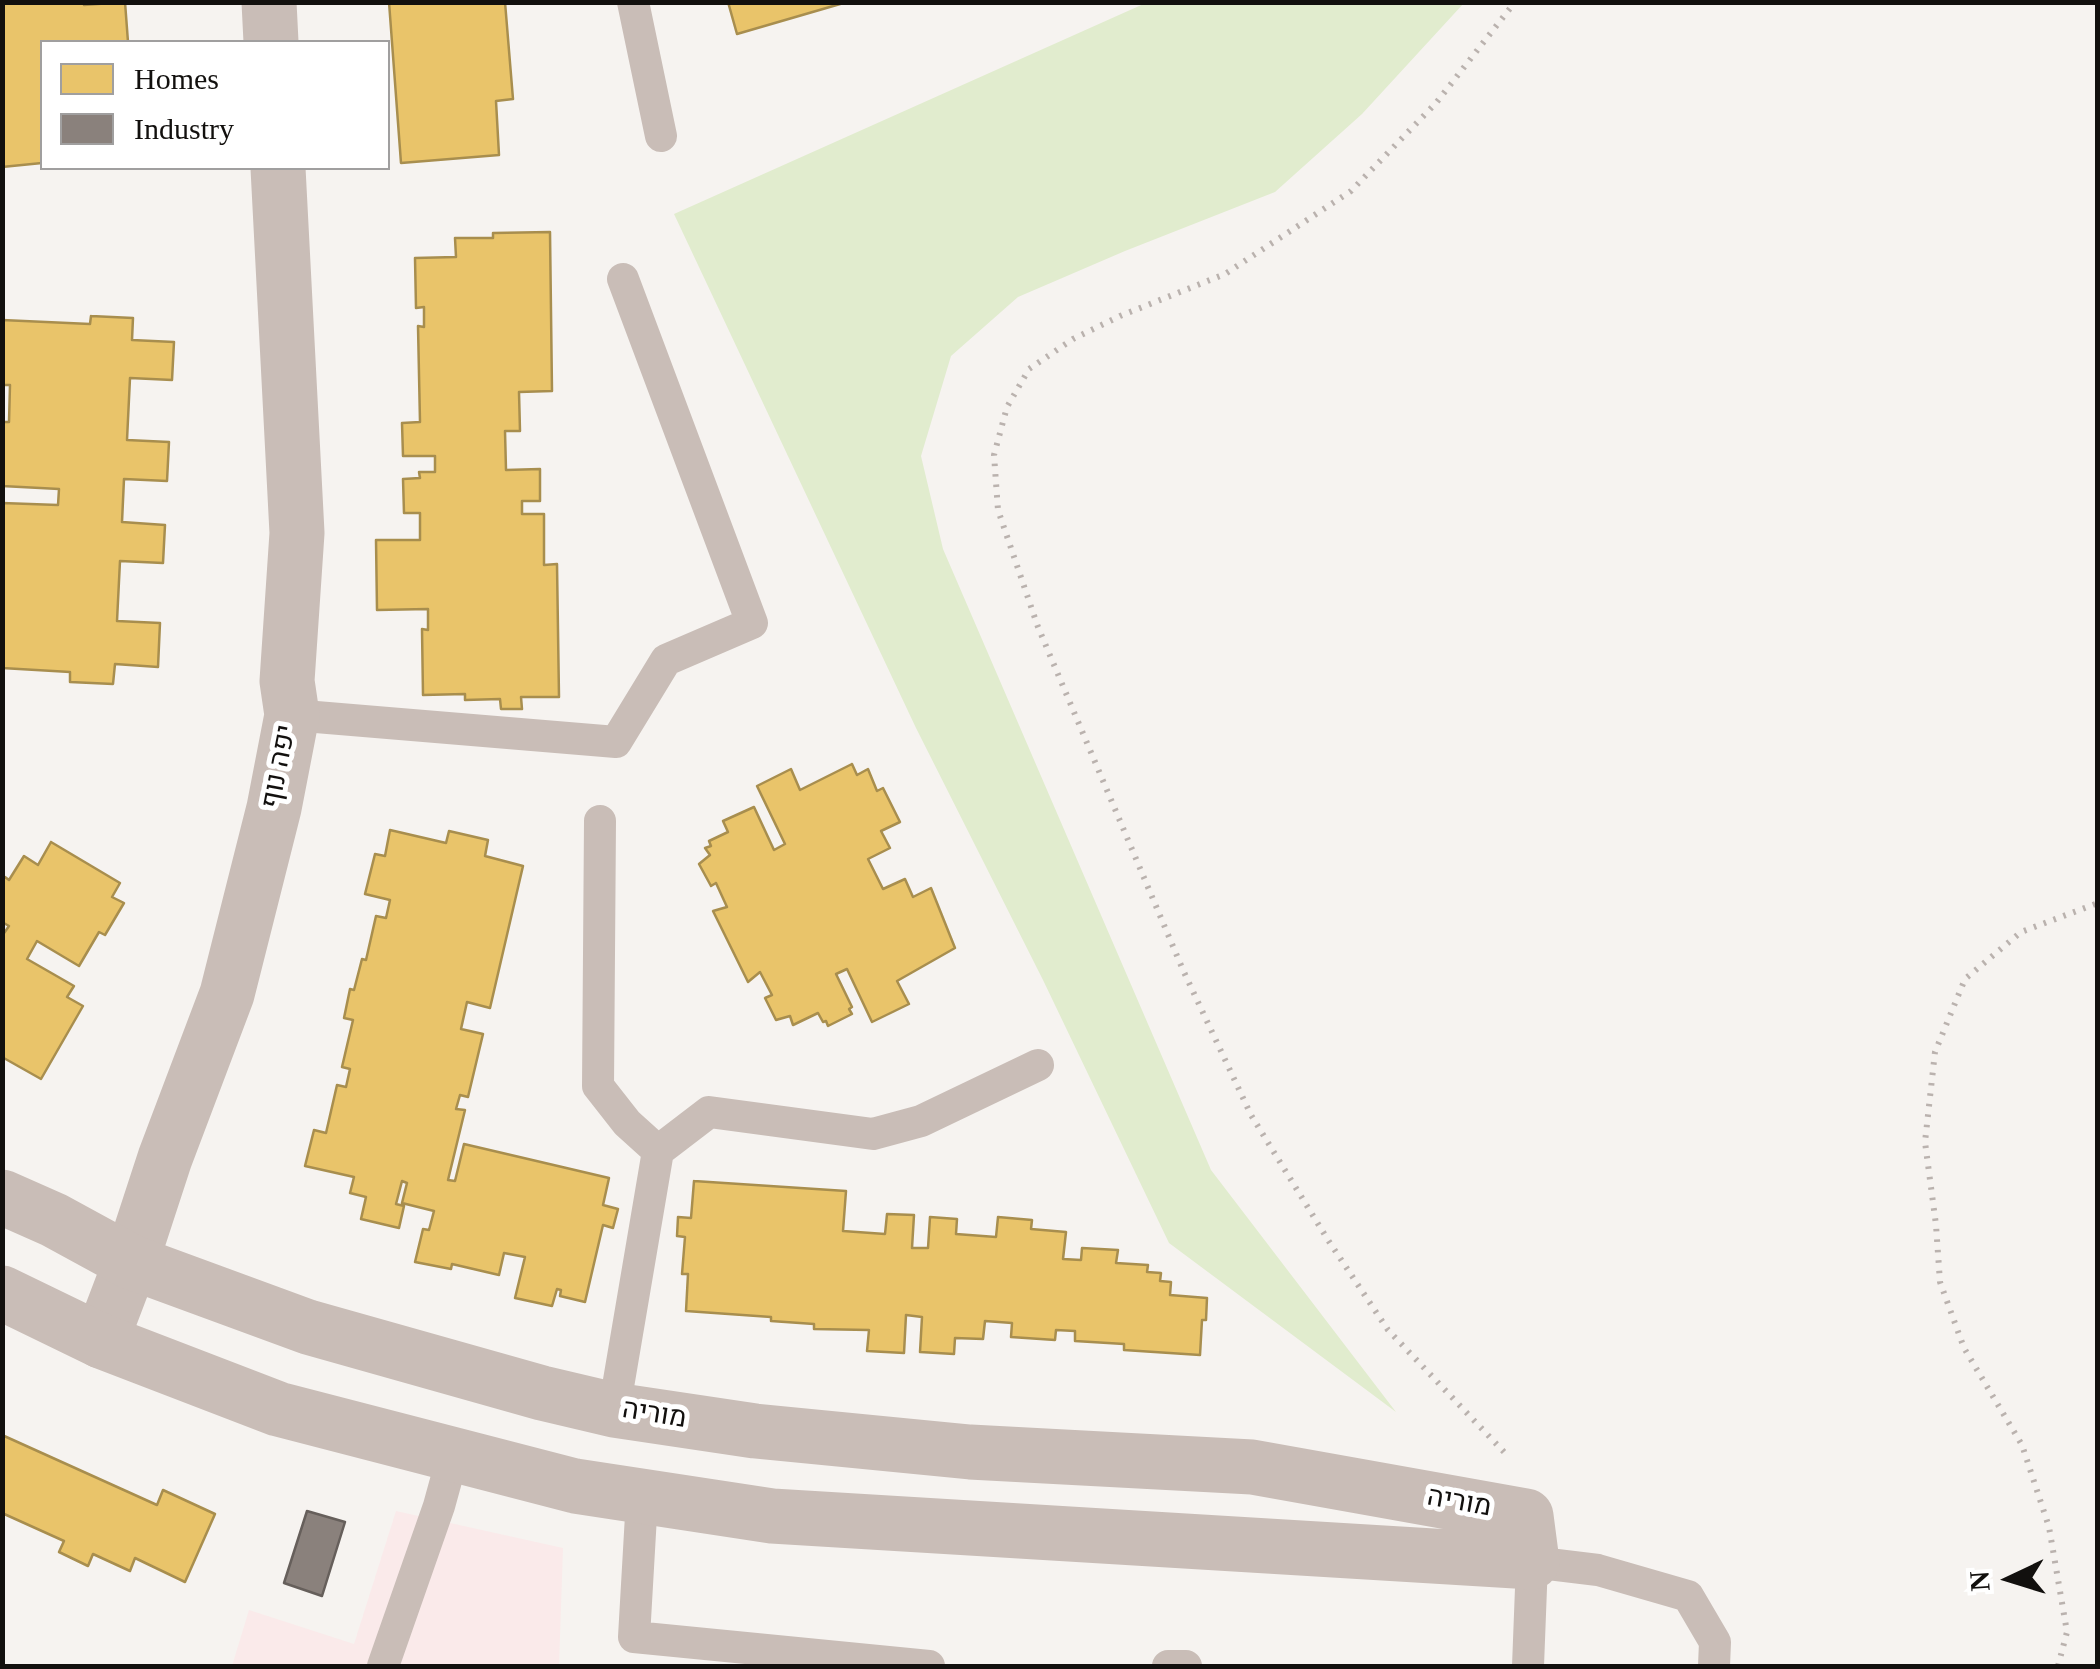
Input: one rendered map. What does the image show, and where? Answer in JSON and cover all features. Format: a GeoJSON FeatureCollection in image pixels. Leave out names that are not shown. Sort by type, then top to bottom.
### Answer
{"type":"FeatureCollection","features":[{"type":"Feature","properties":{"kind":"street"},"geometry":{"type":"LineString","coordinates":[[269,2],[271,40]]}},
{"type":"Feature","properties":{"kind":"street","name":"יפה נוף"},"geometry":{"type":"LineString","coordinates":[[102,1340],[165,1158],[228,994],[274,808],[292,715],[286,681],[296,533],[278,170]]}},
{"type":"Feature","properties":{"kind":"street","name":"מוריה"},"geometry":{"type":"LineString","coordinates":[[2,1197],[132,1262],[308,1327],[614,1410],[755,1431],[970,1452],[1252,1467],[1526,1516],[1532,1562],[772,1516],[642,1498],[575,1486],[278,1409],[102,1340],[2,1292]]}},
{"type":"Feature","properties":{"kind":"lane"},"geometry":{"type":"LineString","coordinates":[[633,2],[661,136]]}},
{"type":"Feature","properties":{"kind":"lane"},"geometry":{"type":"LineString","coordinates":[[292,715],[616,742],[666,660],[752,622],[623,279]]}},
{"type":"Feature","properties":{"kind":"lane"},"geometry":{"type":"LineString","coordinates":[[600,820],[598,1086],[627,1123],[658,1152]]}},
{"type":"Feature","properties":{"kind":"lane"},"geometry":{"type":"LineString","coordinates":[[614,1410],[658,1152],[709,1112],[873,1134],[921,1121],[1038,1065]]}},
{"type":"Feature","properties":{"kind":"lane"},"geometry":{"type":"LineString","coordinates":[[383,1666],[453,1455]]}},
{"type":"Feature","properties":{"kind":"lane"},"geometry":{"type":"LineString","coordinates":[[642,1498],[634,1636],[929,1666]]}},
{"type":"Feature","properties":{"kind":"lane"},"geometry":{"type":"LineString","coordinates":[[1528,1666],[1532,1562],[1598,1570],[1688,1596],[1715,1642],[1714,1666]]}},
{"type":"Feature","properties":{"kind":"lane"},"geometry":{"type":"LineString","coordinates":[[1168,1666],[1186,1666]]}},
{"type":"Feature","properties":{"kind":"path"},"geometry":{"type":"LineString","coordinates":[[1515,2],[1436,103],[1351,191],[1225,274],[1120,316],[1073,339],[1028,369],[1007,407],[994,454],[998,510],[1044,642],[1183,970],[1251,1115],[1388,1330],[1515,1464]]}},
{"type":"Feature","properties":{"kind":"path"},"geometry":{"type":"LineString","coordinates":[[2058,1666],[2067,1632],[2049,1527],[2022,1444],[1964,1348],[1940,1282],[1926,1142],[1935,1052],[1965,979],[2021,932],[2098,902]]}},
{"type":"Feature","properties":{"kind":"shaded area"},"geometry":{"type":"Polygon","coordinates":[[[396,1511],[563,1548],[559,1666],[232,1666],[249,1610],[354,1644],[396,1511]]]}},
{"type":"Feature","properties":{"kind":"green space"},"geometry":{"type":"Polygon","coordinates":[[[1148,2],[1464,3],[1362,114],[1275,192],[1018,297],[951,356],[921,456],[943,549],[1211,1170],[1396,1412],[1169,1243],[916,728],[674,214],[1148,2]]]}},
{"type":"Feature","properties":{"kind":"building: Homes"},"geometry":{"type":"Polygon","coordinates":[[[2,2],[125,2],[128,40],[40,40],[40,163],[2,167],[2,2]]]}},
{"type":"Feature","properties":{"kind":"building: Homes"},"geometry":{"type":"Polygon","coordinates":[[[389,2],[505,2],[513,99],[496,101],[499,155],[401,163],[389,2]]]}},
{"type":"Feature","properties":{"kind":"building: Homes"},"geometry":{"type":"Polygon","coordinates":[[[728,2],[847,2],[737,34],[728,2]]]}},
{"type":"Feature","properties":{"kind":"building: Homes"},"geometry":{"type":"Polygon","coordinates":[[[550,232],[552,391],[519,392],[520,431],[505,431],[506,470],[540,469],[540,501],[522,501],[522,514],[544,514],[544,565],[557,564],[559,697],[521,697],[522,709],[501,709],[500,699],[465,700],[465,694],[423,695],[422,629],[428,630],[428,609],[377,610],[376,540],[420,540],[420,513],[404,513],[403,479],[420,478],[419,472],[435,472],[435,456],[403,456],[402,423],[420,422],[418,326],[424,327],[424,307],[416,308],[415,258],[456,257],[455,238],[550,232]]]}},
{"type":"Feature","properties":{"kind":"building: Homes"},"geometry":{"type":"Polygon","coordinates":[[[91,316],[133,318],[132,340],[174,342],[172,380],[130,378],[127,440],[169,442],[167,481],[124,479],[122,522],[165,525],[163,563],[120,561],[117,621],[160,623],[158,667],[115,664],[113,684],[70,682],[70,672],[2,668],[2,503],[58,505],[59,489],[2,486],[2,422],[9,422],[10,385],[2,385],[2,320],[90,324],[91,316]]]}},
{"type":"Feature","properties":{"kind":"building: Homes"},"geometry":{"type":"Polygon","coordinates":[[[852,764],[857,775],[868,769],[877,791],[883,788],[900,822],[881,831],[890,848],[868,859],[883,889],[905,879],[913,897],[931,888],[955,948],[897,981],[909,1004],[872,1022],[847,969],[836,974],[852,1014],[828,1026],[818,1013],[793,1025],[790,1016],[776,1020],[765,998],[772,995],[760,972],[748,982],[713,911],[727,907],[716,883],[711,886],[699,864],[710,855],[705,848],[711,846],[709,841],[728,832],[723,821],[754,807],[774,850],[785,844],[757,786],[791,769],[800,790],[852,764]]]}},
{"type":"Feature","properties":{"kind":"building: Homes"},"geometry":{"type":"Polygon","coordinates":[[[390,830],[446,843],[449,831],[488,840],[485,856],[523,866],[490,1008],[467,1002],[461,1029],[483,1034],[468,1097],[460,1095],[456,1109],[465,1110],[448,1180],[455,1181],[464,1144],[609,1178],[603,1205],[618,1209],[613,1228],[603,1225],[585,1302],[560,1296],[561,1290],[557,1289],[552,1306],[515,1298],[525,1257],[504,1253],[499,1275],[452,1264],[451,1269],[415,1262],[423,1229],[429,1230],[434,1211],[402,1203],[407,1183],[402,1181],[396,1204],[404,1206],[399,1228],[361,1219],[366,1197],[350,1193],[354,1177],[305,1166],[314,1130],[326,1133],[337,1085],[346,1087],[350,1069],[342,1067],[353,1020],[344,1018],[350,989],[354,990],[362,959],[366,960],[376,916],[386,918],[390,900],[365,894],[375,854],[385,856],[390,830]]]}},
{"type":"Feature","properties":{"kind":"building: Homes"},"geometry":{"type":"Polygon","coordinates":[[[51,842],[120,883],[112,897],[124,903],[105,935],[99,932],[79,966],[37,941],[27,959],[74,986],[67,997],[83,1006],[41,1079],[2,1057],[2,936],[9,926],[2,922],[2,881],[5,877],[9,880],[24,856],[38,865],[51,842]]]}},
{"type":"Feature","properties":{"kind":"building: Homes"},"geometry":{"type":"Polygon","coordinates":[[[694,1181],[846,1191],[843,1231],[885,1234],[887,1214],[914,1215],[912,1248],[928,1248],[930,1217],[957,1219],[956,1234],[996,1237],[998,1217],[1032,1220],[1031,1229],[1066,1232],[1063,1259],[1081,1260],[1082,1248],[1118,1250],[1116,1263],[1148,1265],[1147,1272],[1161,1273],[1160,1281],[1171,1282],[1170,1295],[1207,1298],[1200,1355],[1124,1350],[1124,1344],[1075,1341],[1075,1331],[1056,1330],[1055,1340],[1011,1337],[1012,1323],[985,1321],[983,1339],[955,1338],[954,1354],[920,1352],[922,1317],[906,1315],[904,1353],[867,1351],[869,1330],[814,1329],[814,1324],[771,1321],[771,1317],[686,1311],[688,1274],[682,1274],[685,1237],[677,1236],[678,1217],[691,1218],[694,1181]]]}},
{"type":"Feature","properties":{"kind":"building: Homes"},"geometry":{"type":"Polygon","coordinates":[[[2,1435],[157,1505],[163,1490],[215,1514],[185,1582],[135,1558],[130,1571],[93,1554],[88,1566],[59,1552],[64,1541],[2,1513],[2,1435]]]}},
{"type":"Feature","properties":{"kind":"building: Industry"},"geometry":{"type":"Polygon","coordinates":[[[307,1511],[345,1522],[322,1596],[284,1583],[307,1511]]]}}]}
